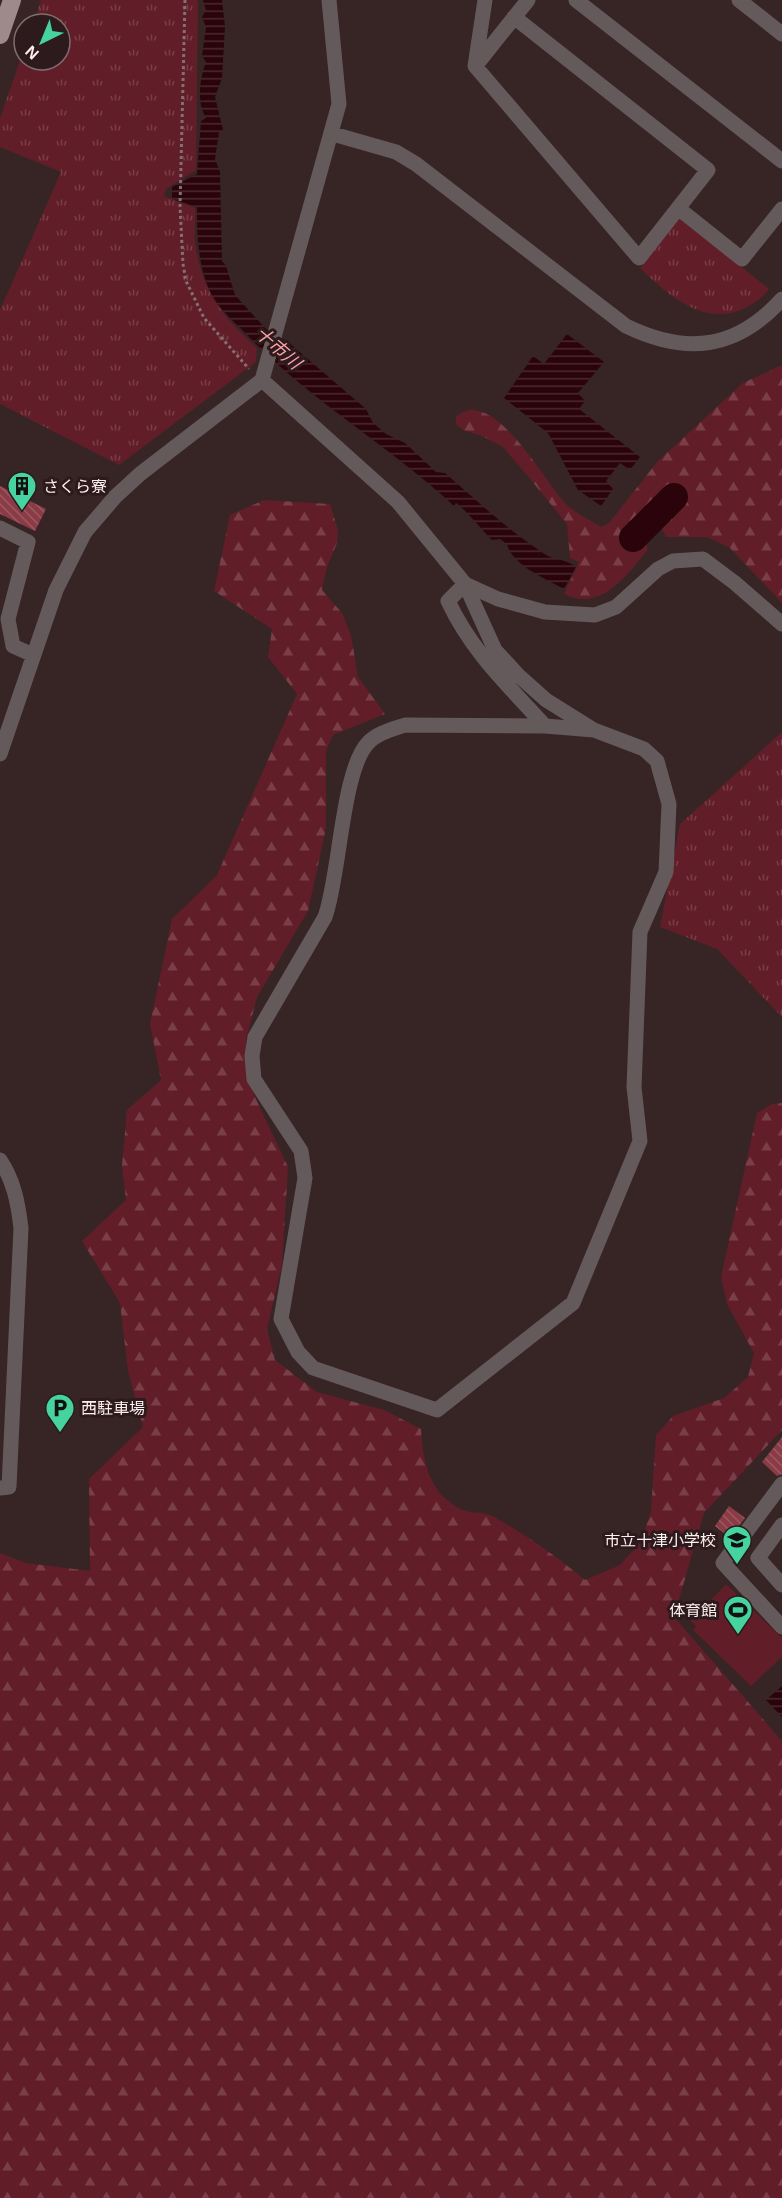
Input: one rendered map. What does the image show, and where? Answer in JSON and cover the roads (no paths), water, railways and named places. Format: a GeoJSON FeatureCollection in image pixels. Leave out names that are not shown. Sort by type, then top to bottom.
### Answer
{"type":"FeatureCollection","features":[{"type":"Feature","properties":{"kind":"main road"},"geometry":{"type":"LineString","coordinates":[[0,35],[12,0]]}},
{"type":"Feature","properties":{"kind":"street"},"geometry":{"type":"LineString","coordinates":[[0,754],[33,655],[70,559],[85,532],[99,514],[140,474],[264,374],[333,134],[339,104],[329,0]]}},
{"type":"Feature","properties":{"kind":"street"},"geometry":{"type":"LineString","coordinates":[[485,0],[476,66],[639,258],[708,170],[514,17]]}},
{"type":"Feature","properties":{"kind":"street"},"geometry":{"type":"LineString","coordinates":[[476,66],[528,0]]}},
{"type":"Feature","properties":{"kind":"street"},"geometry":{"type":"LineString","coordinates":[[576,0],[782,161]]}},
{"type":"Feature","properties":{"kind":"street"},"geometry":{"type":"LineString","coordinates":[[739,0],[782,34]]}},
{"type":"Feature","properties":{"kind":"street"},"geometry":{"type":"LineString","coordinates":[[333,134],[396,152],[416,164],[626,326],[652,338],[676,344],[699,344],[722,340],[743,332],[763,319],[782,299]]}},
{"type":"Feature","properties":{"kind":"street"},"geometry":{"type":"LineString","coordinates":[[678,208],[742,259],[782,209]]}},
{"type":"Feature","properties":{"kind":"street"},"geometry":{"type":"LineString","coordinates":[[264,374],[398,502],[465,584],[495,650],[546,700],[594,730],[644,749],[657,761],[669,804],[666,872],[640,932],[634,1087],[640,1141],[573,1303],[437,1410],[313,1368],[298,1352],[281,1319],[306,1178],[301,1151],[254,1079],[252,1056],[255,1037],[325,917],[332,896],[353,770],[368,742],[384,732],[405,726],[545,726],[594,730]]}},
{"type":"Feature","properties":{"kind":"street"},"geometry":{"type":"LineString","coordinates":[[0,528],[28,542],[8,619],[13,646],[33,655]]}},
{"type":"Feature","properties":{"kind":"street"},"geometry":{"type":"LineString","coordinates":[[465,584],[498,599],[545,612],[595,615],[616,607],[657,568],[673,561],[703,559],[782,624]]}},
{"type":"Feature","properties":{"kind":"street"},"geometry":{"type":"LineString","coordinates":[[465,584],[448,602],[460,625],[478,653],[545,726]]}},
{"type":"Feature","properties":{"kind":"street"},"geometry":{"type":"LineString","coordinates":[[0,1160],[7,1170],[18,1201],[21,1228],[9,1487],[0,1488]]}},
{"type":"Feature","properties":{"kind":"street"},"geometry":{"type":"LineString","coordinates":[[782,1484],[723,1563],[782,1627]]}},
{"type":"Feature","properties":{"kind":"street"},"geometry":{"type":"LineString","coordinates":[[782,1525],[758,1558],[782,1585]]}},
{"type":"Feature","properties":{"kind":"water"},"geometry":{"type":"Polygon","coordinates":[[[203,0],[222,0],[225,27],[222,78],[215,97],[223,130],[219,132],[215,159],[220,172],[222,261],[226,266],[235,295],[266,329],[288,342],[366,409],[373,423],[386,434],[405,443],[436,472],[445,473],[493,515],[547,556],[568,562],[576,567],[564,589],[522,565],[510,552],[507,544],[500,539],[492,540],[459,505],[456,503],[454,506],[403,463],[298,382],[249,337],[215,300],[209,290],[202,267],[198,242],[197,207],[172,199],[172,187],[197,174],[201,121],[206,118],[200,97],[206,62],[202,56],[206,27],[202,17],[206,10],[203,0]]]}},
{"type":"Feature","properties":{"kind":"water"},"geometry":{"type":"Polygon","coordinates":[[[567,334],[604,362],[578,393],[585,401],[579,409],[640,457],[630,470],[620,463],[606,481],[613,489],[601,506],[578,490],[548,433],[504,398],[533,356],[544,364],[567,334]]]}},
{"type":"Feature","properties":{"kind":"water"},"geometry":{"type":"Polygon","coordinates":[[[782,1686],[782,1717],[766,1700],[782,1686]]]}},
{"type":"Feature","properties":{"kind":"waterway","name":"十市川"},"geometry":{"type":"LineString","coordinates":[[633,538],[674,497]]}},
{"type":"Feature","properties":{"kind":"place","name":"さくら寮"},"geometry":{"type":"Point","coordinates":[22,512]}},
{"type":"Feature","properties":{"kind":"place","name":"西駐車場"},"geometry":{"type":"Point","coordinates":[60,1434]}},
{"type":"Feature","properties":{"kind":"place","name":"市立十津小学校"},"geometry":{"type":"Point","coordinates":[737,1566]}},
{"type":"Feature","properties":{"kind":"place","name":"体育館"},"geometry":{"type":"Point","coordinates":[738,1636]}}]}
